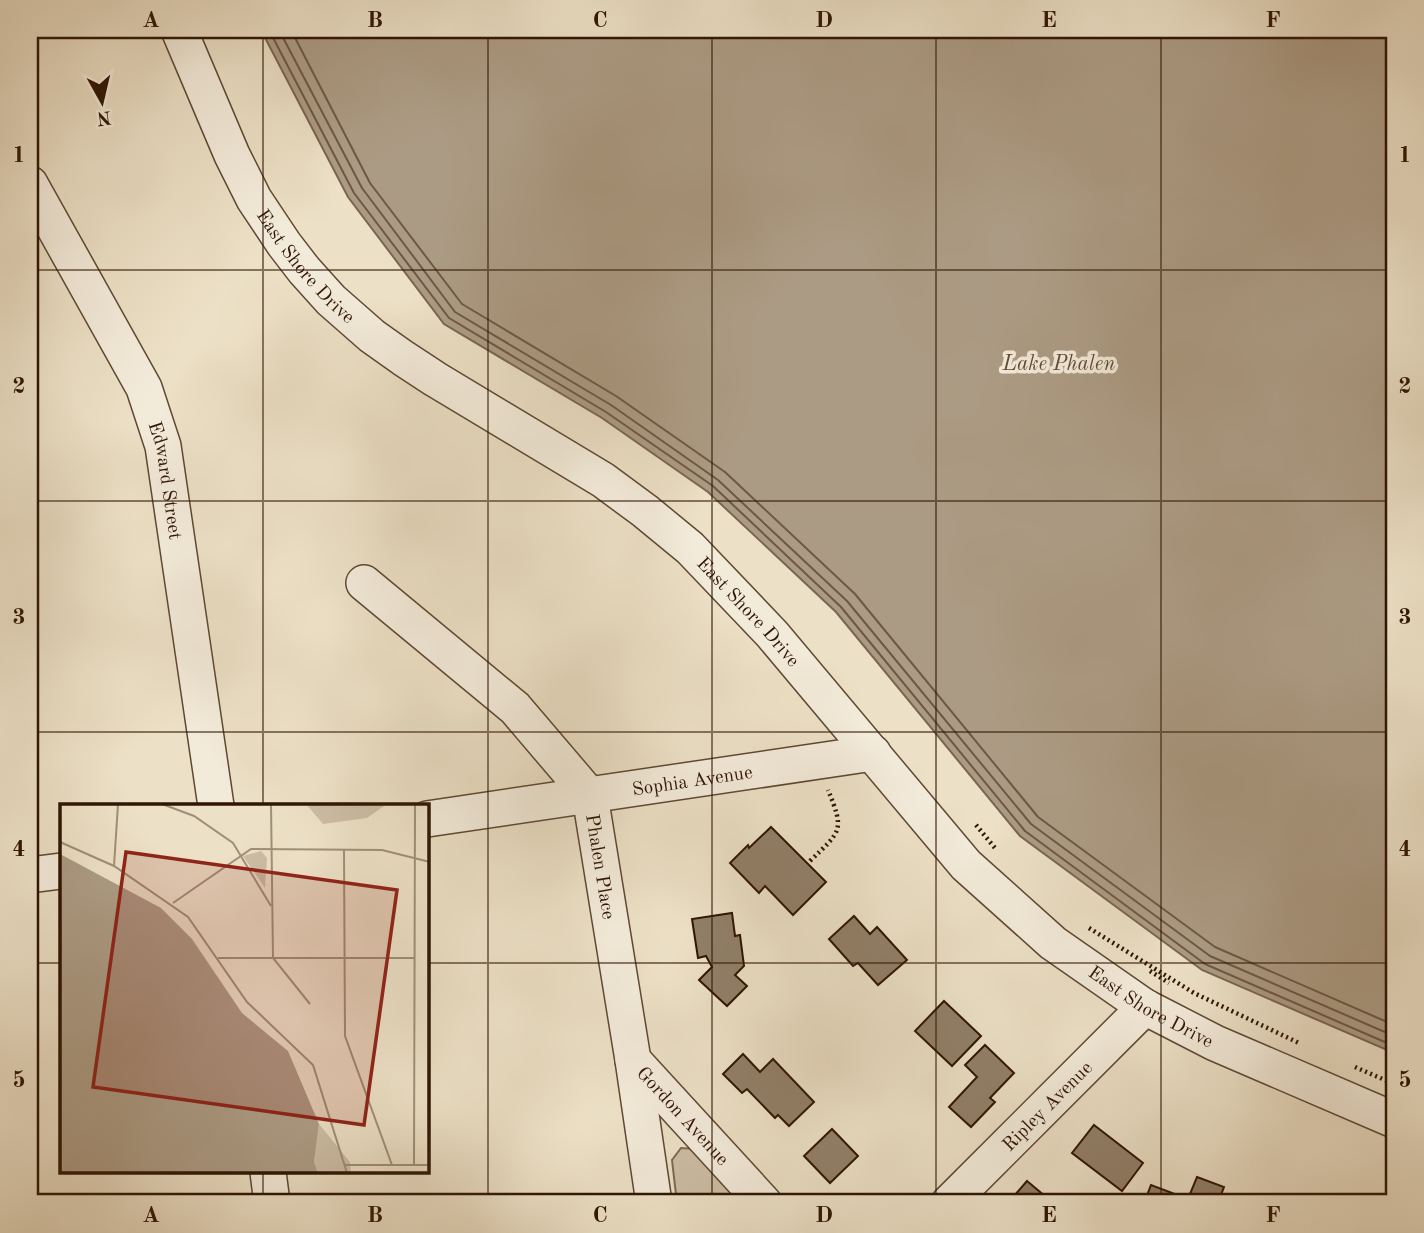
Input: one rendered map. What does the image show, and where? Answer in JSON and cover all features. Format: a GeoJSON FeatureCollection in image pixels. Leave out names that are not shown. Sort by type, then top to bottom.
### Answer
{"type":"FeatureCollection","features":[{"type":"Feature","properties":{"kind":"street","name":"East Shore Drive"},"geometry":{"type":"LineString","coordinates":[[179,30],[232,155],[254,199],[284,244],[331,300],[372,336],[414,365],[603,480],[690,548],[772,634],[966,865],[1053,943],[1145,1007],[1215,1043],[1394,1120]]}},
{"type":"Feature","properties":{"kind":"street","name":"Edward Street"},"geometry":{"type":"LineString","coordinates":[[30,184],[144,388],[163,446],[216,804]]}},
{"type":"Feature","properties":{"kind":"street","name":"Phalen Place"},"geometry":{"type":"LineString","coordinates":[[364,583],[515,708],[590,796],[654,1203]]}},
{"type":"Feature","properties":{"kind":"street","name":"Sophia Avenue"},"geometry":{"type":"LineString","coordinates":[[429,819],[873,753]]}},
{"type":"Feature","properties":{"kind":"street"},"geometry":{"type":"LineString","coordinates":[[30,875],[60,871]]}},
{"type":"Feature","properties":{"kind":"street","name":"Ripley Avenue"},"geometry":{"type":"LineString","coordinates":[[949,1203],[1145,1007]]}},
{"type":"Feature","properties":{"kind":"street","name":"Gordon Avenue"},"geometry":{"type":"LineString","coordinates":[[633,1060],[764,1203]]}},
{"type":"Feature","properties":{"kind":"street"},"geometry":{"type":"LineString","coordinates":[[268,1174],[272,1203]]}},
{"type":"Feature","properties":{"kind":"path"},"geometry":{"type":"LineString","coordinates":[[810,861],[834,836],[839,825],[824,781]]}},
{"type":"Feature","properties":{"kind":"shaded area"},"geometry":{"type":"Polygon","coordinates":[[[681,1148],[695,1149],[747,1203],[677,1203],[672,1160],[681,1148]]]}},
{"type":"Feature","properties":{"kind":"water","name":"Lake Phalen"},"geometry":{"type":"Polygon","coordinates":[[[261,30],[1394,30],[1394,1053],[1202,970],[1020,836],[836,612],[708,492],[602,418],[444,324],[348,197],[261,30]]]}},
{"type":"Feature","properties":{"kind":"building"},"geometry":{"type":"Polygon","coordinates":[[[771,827],[826,882],[793,915],[765,886],[759,893],[730,863],[771,827]]]}},
{"type":"Feature","properties":{"kind":"building"},"geometry":{"type":"Polygon","coordinates":[[[732,913],[735,936],[740,935],[744,966],[735,975],[747,986],[727,1006],[699,980],[712,967],[706,956],[698,958],[692,919],[732,913]]]}},
{"type":"Feature","properties":{"kind":"building"},"geometry":{"type":"Polygon","coordinates":[[[854,916],[870,934],[877,927],[907,960],[878,985],[858,963],[853,966],[829,939],[854,916]]]}},
{"type":"Feature","properties":{"kind":"building"},"geometry":{"type":"Polygon","coordinates":[[[944,1001],[981,1036],[952,1066],[915,1031],[944,1001]]]}},
{"type":"Feature","properties":{"kind":"building"},"geometry":{"type":"Polygon","coordinates":[[[985,1045],[1014,1073],[990,1098],[995,1102],[971,1127],[949,1107],[977,1077],[965,1065],[985,1045]]]}},
{"type":"Feature","properties":{"kind":"building"},"geometry":{"type":"Polygon","coordinates":[[[743,1054],[760,1072],[773,1059],[814,1102],[789,1126],[778,1115],[775,1118],[747,1089],[742,1093],[723,1074],[743,1054]]]}},
{"type":"Feature","properties":{"kind":"building"},"geometry":{"type":"Polygon","coordinates":[[[1094,1125],[1143,1163],[1122,1191],[1072,1153],[1094,1125]]]}},
{"type":"Feature","properties":{"kind":"building"},"geometry":{"type":"Polygon","coordinates":[[[832,1129],[858,1156],[830,1183],[804,1156],[832,1129]]]}},
{"type":"Feature","properties":{"kind":"building"},"geometry":{"type":"Polygon","coordinates":[[[1197,1177],[1224,1187],[1219,1200],[1223,1201],[1222,1203],[1144,1203],[1151,1185],[1188,1199],[1197,1177]]]}},
{"type":"Feature","properties":{"kind":"building"},"geometry":{"type":"Polygon","coordinates":[[[1027,1181],[1046,1197],[1043,1203],[1023,1203],[1014,1196],[1027,1181]]]}}]}
